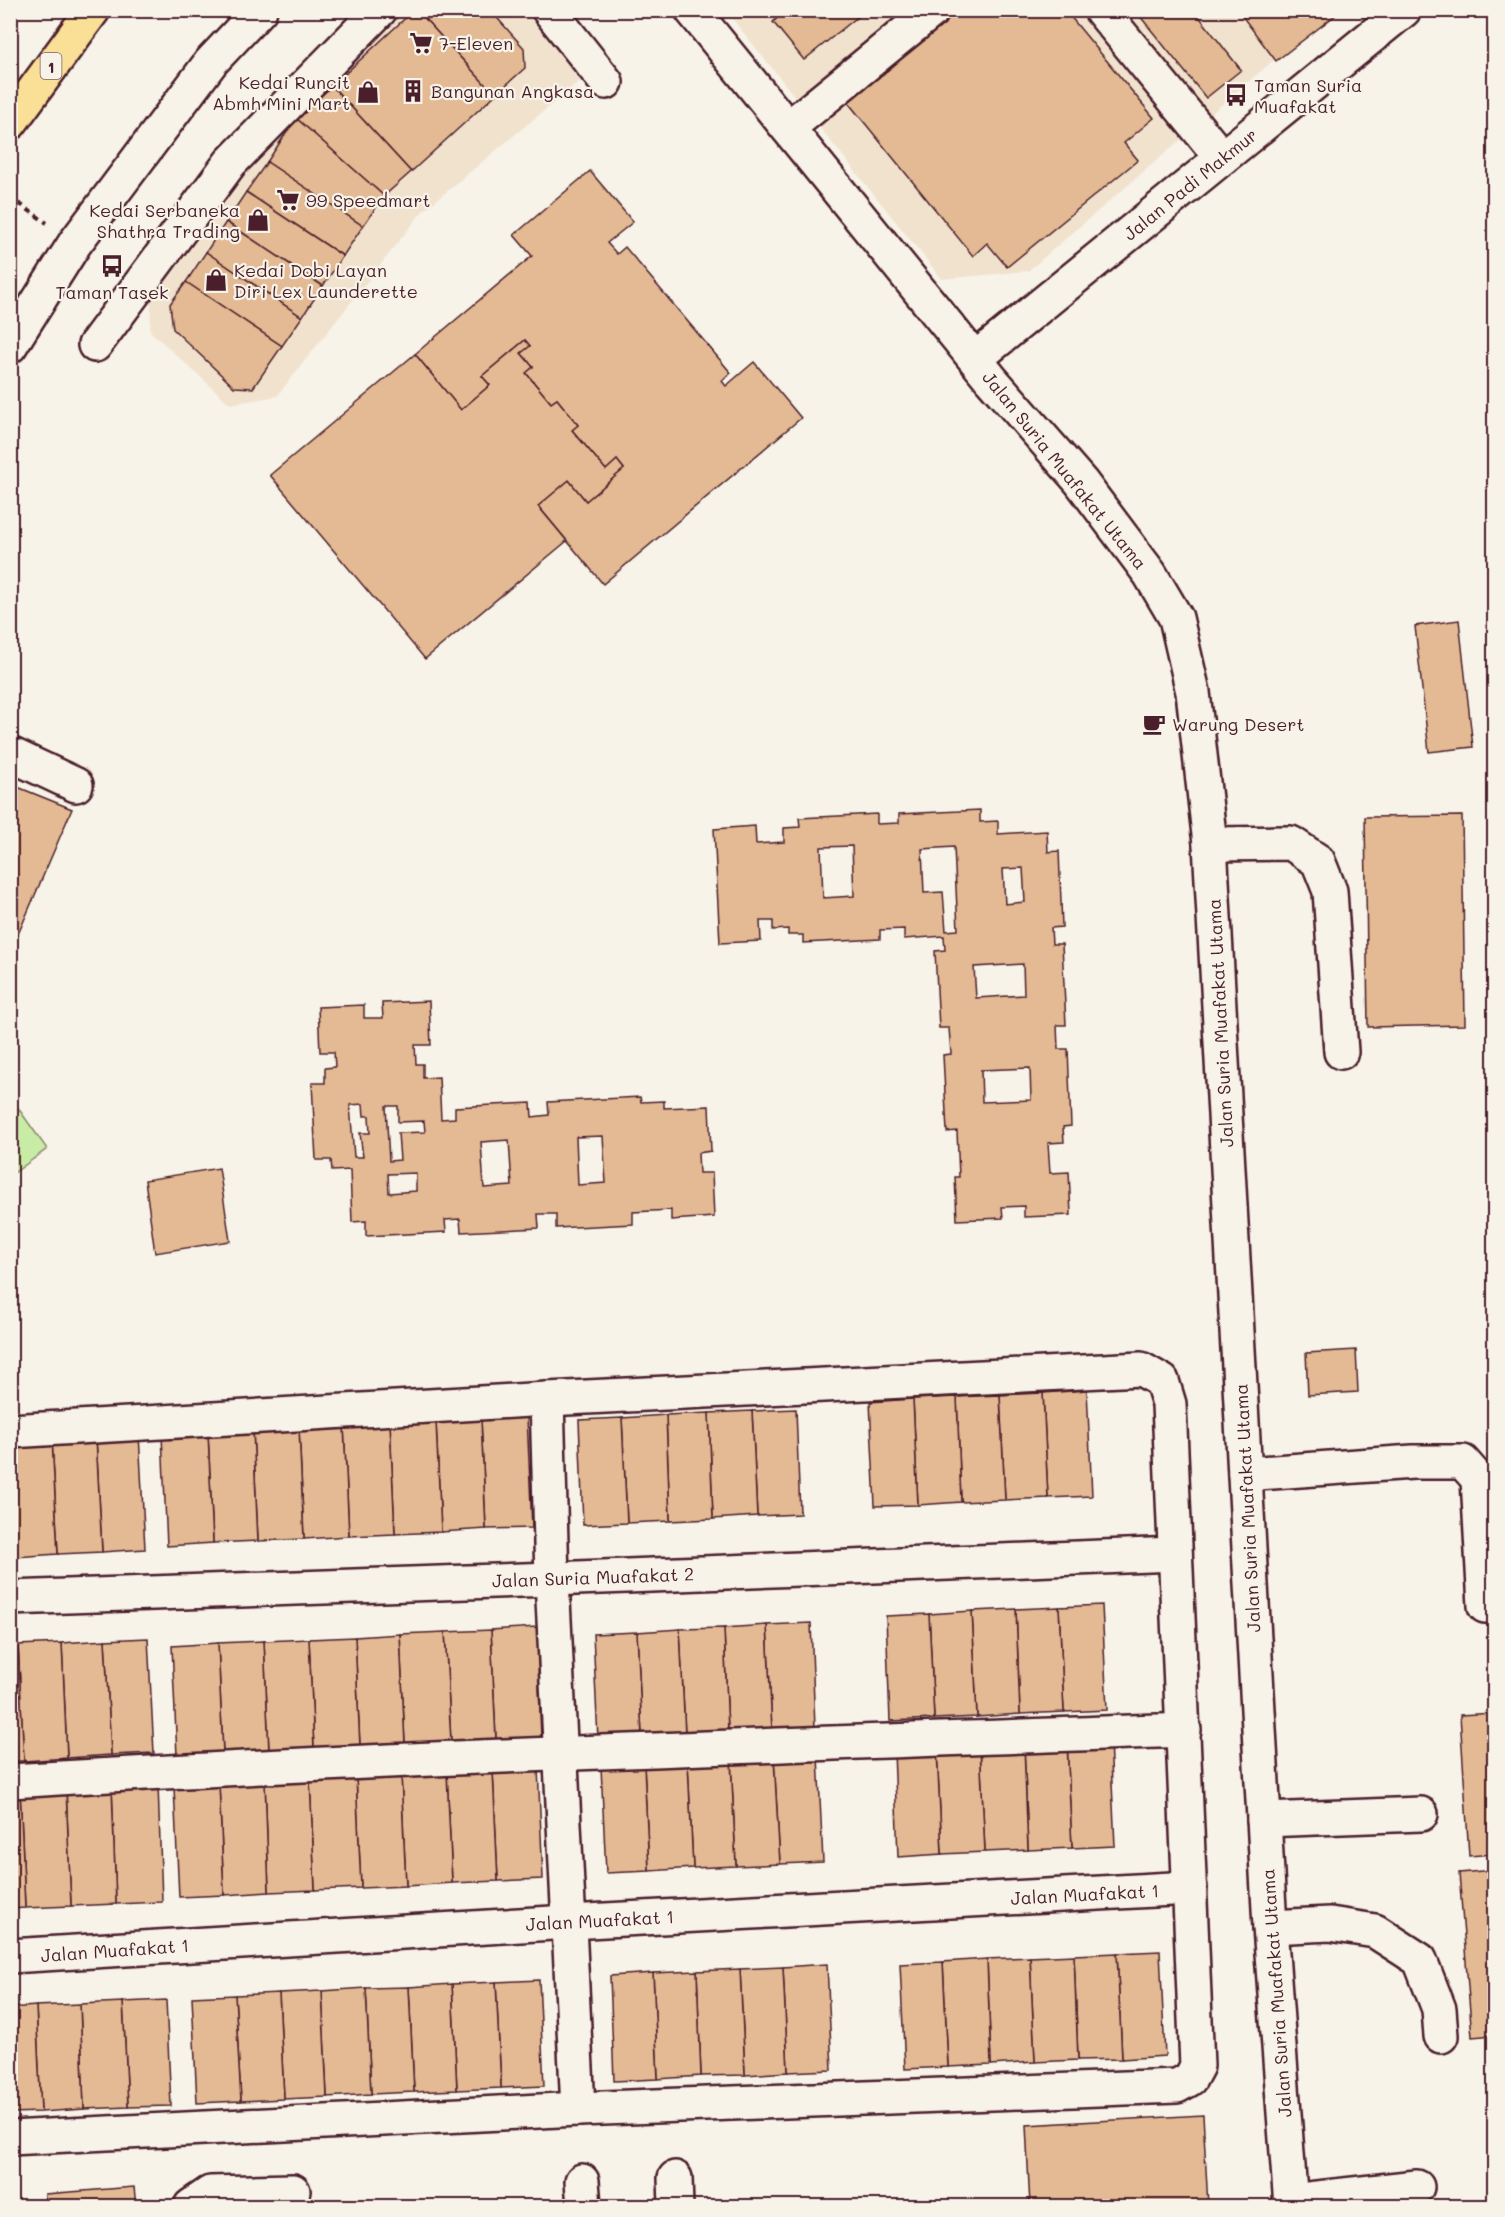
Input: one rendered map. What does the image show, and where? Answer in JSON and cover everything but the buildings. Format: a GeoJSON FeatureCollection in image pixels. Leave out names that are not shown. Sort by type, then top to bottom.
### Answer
{"type":"FeatureCollection","features":[{"type":"Feature","properties":{"kind":"highway","name":"1"},"geometry":{"type":"LineString","coordinates":[[10,123],[93,10]]}},
{"type":"Feature","properties":{"kind":"street"},"geometry":{"type":"LineString","coordinates":[[10,346],[75,243],[211,62],[260,10]]}},
{"type":"Feature","properties":{"kind":"street"},"geometry":{"type":"LineString","coordinates":[[95,345],[230,163],[380,10]]}},
{"type":"Feature","properties":{"kind":"street"},"geometry":{"type":"LineString","coordinates":[[549,10],[606,82]]}},
{"type":"Feature","properties":{"kind":"street","name":"Jalan Suria Muafakat Utama"},"geometry":{"type":"LineString","coordinates":[[692,10],[1006,395],[1081,482],[1150,574],[1176,618],[1193,692],[1210,844],[1270,1927],[1290,2204]]}},
{"type":"Feature","properties":{"kind":"street"},"geometry":{"type":"LineString","coordinates":[[788,128],[933,10]]}},
{"type":"Feature","properties":{"kind":"street"},"geometry":{"type":"LineString","coordinates":[[1101,10],[1222,158]]}},
{"type":"Feature","properties":{"kind":"street","name":"Jalan Padi Makmur"},"geometry":{"type":"LineString","coordinates":[[976,358],[1404,10]]}},
{"type":"Feature","properties":{"kind":"street"},"geometry":{"type":"LineString","coordinates":[[10,754],[76,785]]}},
{"type":"Feature","properties":{"kind":"street"},"geometry":{"type":"LineString","coordinates":[[1210,844],[1291,843],[1318,861],[1330,891],[1341,1052]]}},
{"type":"Feature","properties":{"kind":"street"},"geometry":{"type":"LineString","coordinates":[[10,1431],[547,1399],[1141,1369],[1162,1381],[1169,1404],[1197,2066],[1190,2079],[1177,2086],[579,2109],[10,2138]]}},
{"type":"Feature","properties":{"kind":"street"},"geometry":{"type":"LineString","coordinates":[[547,1399],[552,1580],[579,2109]]}},
{"type":"Feature","properties":{"kind":"street"},"geometry":{"type":"LineString","coordinates":[[1245,1474],[1413,1462],[1463,1462],[1478,1479],[1485,1606]]}},
{"type":"Feature","properties":{"kind":"street","name":"Jalan Suria Muafakat 2"},"geometry":{"type":"LineString","coordinates":[[10,1598],[552,1580],[1175,1554]]}},
{"type":"Feature","properties":{"kind":"street"},"geometry":{"type":"LineString","coordinates":[[10,1781],[166,1771],[561,1753],[1184,1730]]}},
{"type":"Feature","properties":{"kind":"street"},"geometry":{"type":"LineString","coordinates":[[1264,1820],[1421,1814]]}},
{"type":"Feature","properties":{"kind":"street","name":"Jalan Muafakat 1"},"geometry":{"type":"LineString","coordinates":[[10,1956],[1190,1888]]}},
{"type":"Feature","properties":{"kind":"street"},"geometry":{"type":"LineString","coordinates":[[1270,1927],[1330,1924],[1375,1931],[1420,1960],[1439,2009],[1441,2036]]}},
{"type":"Feature","properties":{"kind":"street"},"geometry":{"type":"LineString","coordinates":[[1290,2204],[1417,2187]]}},
{"type":"Feature","properties":{"kind":"street"},"geometry":{"type":"LineString","coordinates":[[191,2206],[210,2193],[278,2197]]}},
{"type":"Feature","properties":{"kind":"path"},"geometry":{"type":"LineString","coordinates":[[10,197],[75,243]]}},
{"type":"Feature","properties":{"kind":"shaded area"},"geometry":{"type":"Polygon","coordinates":[[[392,11],[536,11],[588,74],[422,212],[277,396],[230,404],[150,331],[152,287],[241,163],[392,11]]]}},
{"type":"Feature","properties":{"kind":"shaded area"},"geometry":{"type":"Polygon","coordinates":[[[726,11],[1331,11],[1028,271],[942,279],[726,11]]]}},
{"type":"Feature","properties":{"kind":"green space"},"geometry":{"type":"Polygon","coordinates":[[[11,1098],[47,1149],[10,1175],[11,1098]]]}},
{"type":"Feature","properties":{"kind":"place","name":"7-Eleven"},"geometry":{"type":"Point","coordinates":[421,43]}},
{"type":"Feature","properties":{"kind":"place","name":"Bangunan Angkasa"},"geometry":{"type":"Point","coordinates":[413,91]}},
{"type":"Feature","properties":{"kind":"place","name":"Kedai Runcit Abmh Mini Mart"},"geometry":{"type":"Point","coordinates":[368,92]}},
{"type":"Feature","properties":{"kind":"place","name":"Taman Suria Muafakat"},"geometry":{"type":"Point","coordinates":[1236,95]}},
{"type":"Feature","properties":{"kind":"place","name":"99 Speedmart"},"geometry":{"type":"Point","coordinates":[288,200]}},
{"type":"Feature","properties":{"kind":"place","name":"Kedai Serbaneka Shathra Trading"},"geometry":{"type":"Point","coordinates":[258,220]}},
{"type":"Feature","properties":{"kind":"place","name":"Taman Tasek"},"geometry":{"type":"Point","coordinates":[112,266]}},
{"type":"Feature","properties":{"kind":"place","name":"Kedai Dobi Layan Diri Lex Launderette"},"geometry":{"type":"Point","coordinates":[216,280]}},
{"type":"Feature","properties":{"kind":"place","name":"Warung Desert"},"geometry":{"type":"Point","coordinates":[1154,724]}}]}
